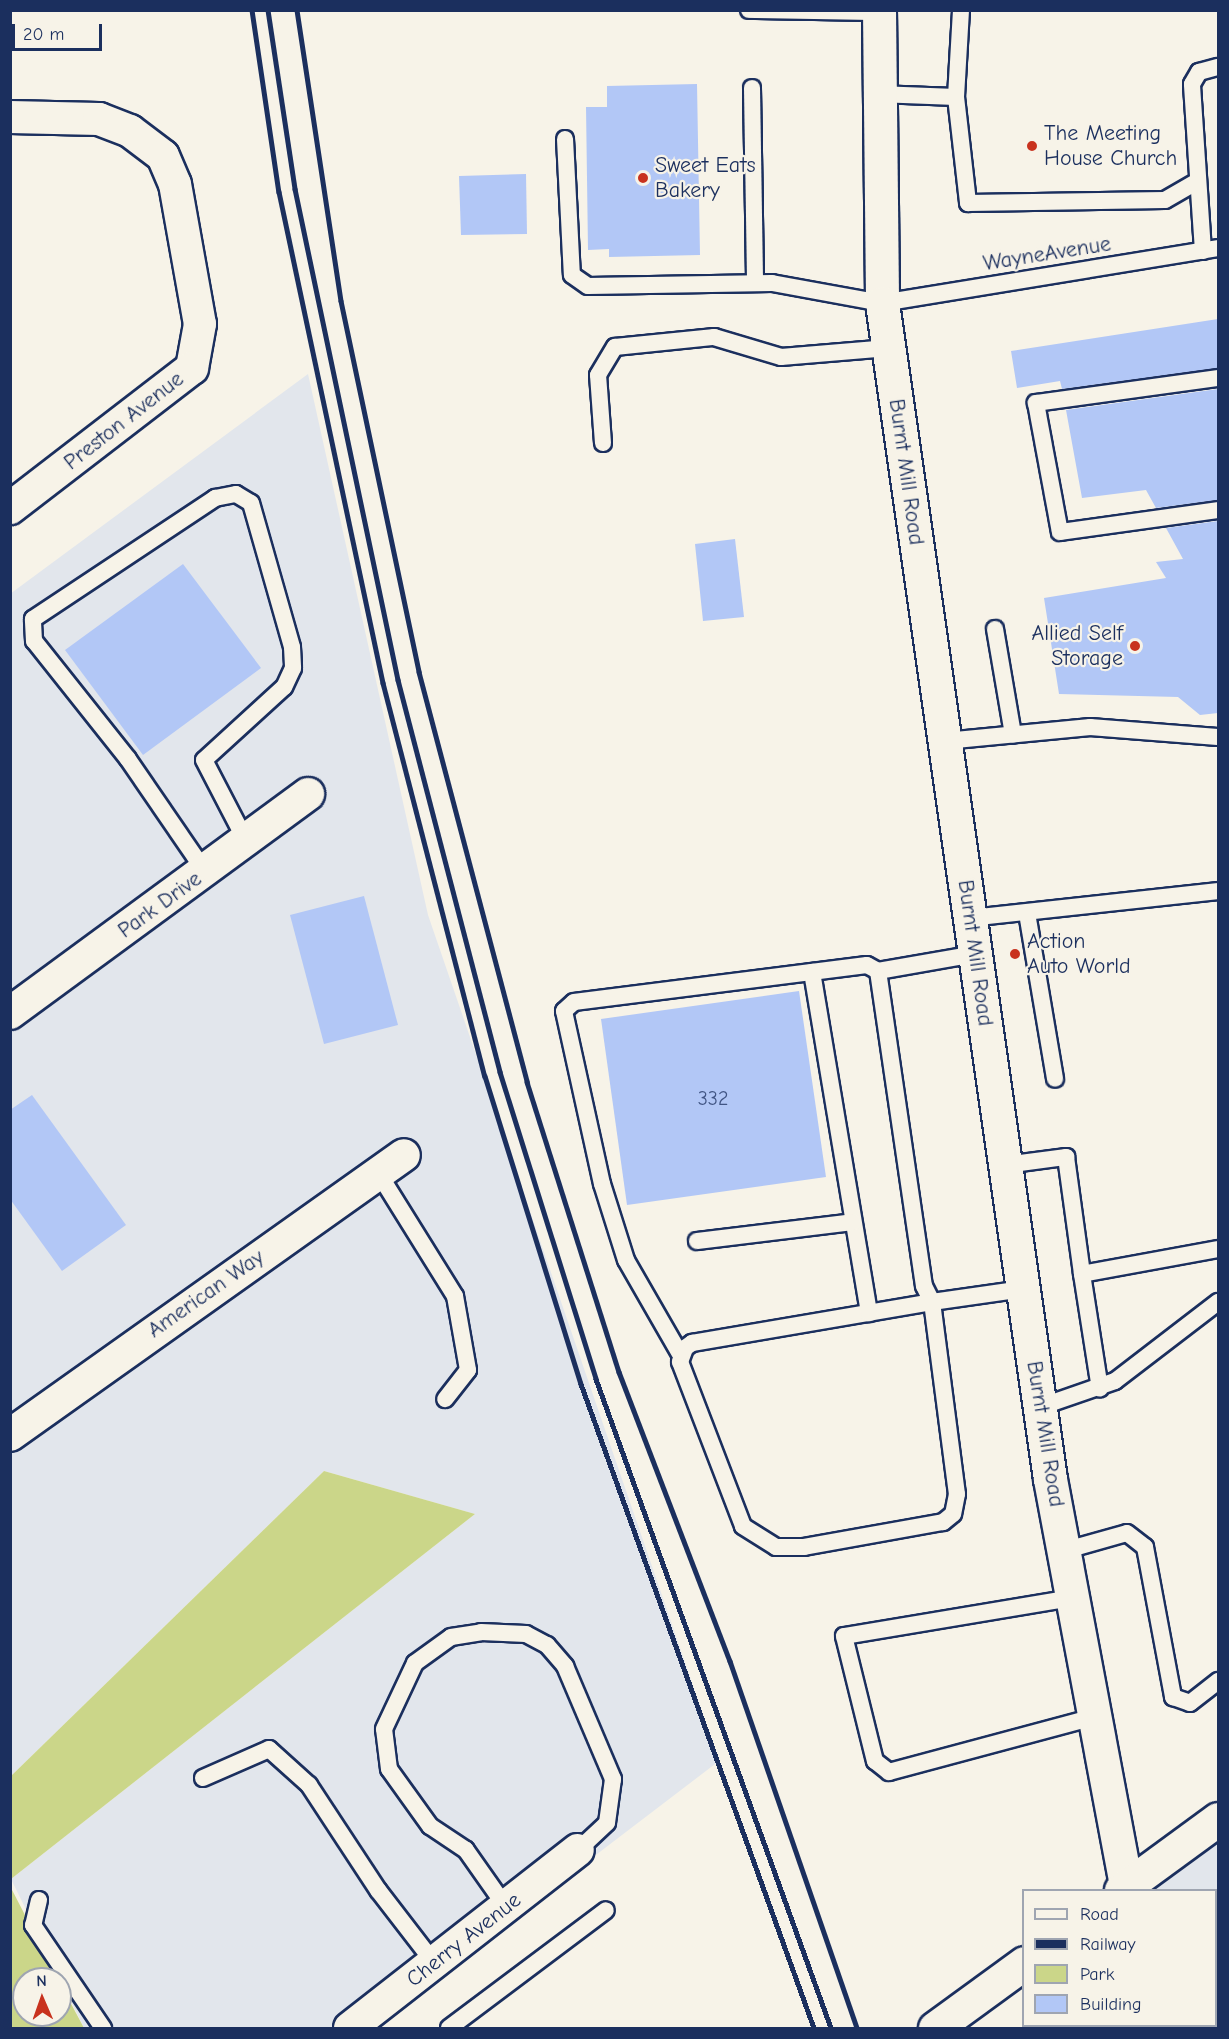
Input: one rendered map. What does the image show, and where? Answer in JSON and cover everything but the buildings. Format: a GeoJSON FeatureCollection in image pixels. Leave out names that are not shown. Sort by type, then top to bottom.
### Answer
{"type":"FeatureCollection","features":[{"type":"Feature","properties":{"kind":"main road","name":"Burnt Mill Road"},"geometry":{"type":"LineString","coordinates":[[879,11],[878,94],[882,303],[1040,1407],[1063,1551],[1125,1889]]}},
{"type":"Feature","properties":{"kind":"main road"},"geometry":{"type":"LineString","coordinates":[[1125,1889],[1218,1819]]}},
{"type":"Feature","properties":{"kind":"main road"},"geometry":{"type":"LineString","coordinates":[[935,2028],[1022,1964]]}},
{"type":"Feature","properties":{"kind":"street","name":"Preston Avenue"},"geometry":{"type":"LineString","coordinates":[[10,117],[99,119],[130,130],[163,156],[175,184],[200,324],[192,368],[10,508]]}},
{"type":"Feature","properties":{"kind":"street","name":"Park Drive"},"geometry":{"type":"LineString","coordinates":[[10,1013],[206,873],[308,794]]}},
{"type":"Feature","properties":{"kind":"street","name":"American Way"},"geometry":{"type":"LineString","coordinates":[[10,1435],[404,1155]]}},
{"type":"Feature","properties":{"kind":"street","name":"Cherry Avenue"},"geometry":{"type":"LineString","coordinates":[[350,2028],[435,1964],[578,1850]]}},
{"type":"Feature","properties":{"kind":"lane"},"geometry":{"type":"LineString","coordinates":[[749,10],[879,11]]}},
{"type":"Feature","properties":{"kind":"lane"},"geometry":{"type":"LineString","coordinates":[[961,10],[956,97],[968,203],[1165,200],[1198,181]]}},
{"type":"Feature","properties":{"kind":"lane"},"geometry":{"type":"LineString","coordinates":[[1211,250],[1198,181],[1192,84],[1198,72],[1218,67]]}},
{"type":"Feature","properties":{"kind":"lane"},"geometry":{"type":"LineString","coordinates":[[752,88],[755,284]]}},
{"type":"Feature","properties":{"kind":"lane"},"geometry":{"type":"LineString","coordinates":[[878,94],[956,97]]}},
{"type":"Feature","properties":{"kind":"lane","name":"WayneAvenue"},"geometry":{"type":"LineString","coordinates":[[565,139],[576,280],[588,286],[755,284],[882,303],[1211,250]]}},
{"type":"Feature","properties":{"kind":"lane"},"geometry":{"type":"LineString","coordinates":[[603,443],[598,375],[615,347],[714,337],[781,357],[889,348]]}},
{"type":"Feature","properties":{"kind":"lane"},"geometry":{"type":"LineString","coordinates":[[1218,378],[1036,403],[1060,532],[1218,510]]}},
{"type":"Feature","properties":{"kind":"lane"},"geometry":{"type":"LineString","coordinates":[[206,873],[128,759],[34,641],[33,620],[215,498],[236,494],[251,503],[292,647],[293,668],[284,687],[204,760],[246,841]]}},
{"type":"Feature","properties":{"kind":"lane"},"geometry":{"type":"LineString","coordinates":[[995,629],[1013,734]]}},
{"type":"Feature","properties":{"kind":"lane"},"geometry":{"type":"LineString","coordinates":[[945,741],[1090,727],[1218,737]]}},
{"type":"Feature","properties":{"kind":"lane"},"geometry":{"type":"LineString","coordinates":[[970,918],[1027,914],[1218,891]]}},
{"type":"Feature","properties":{"kind":"lane"},"geometry":{"type":"LineString","coordinates":[[1027,914],[1055,1079]]}},
{"type":"Feature","properties":{"kind":"lane"},"geometry":{"type":"LineString","coordinates":[[878,971],[924,1286],[932,1302],[957,1494],[953,1514],[943,1522],[804,1547],[776,1547],[752,1534],[743,1526],[680,1354],[626,1260],[602,1184],[564,1011],[574,1002],[867,965],[878,971],[975,954]]}},
{"type":"Feature","properties":{"kind":"lane"},"geometry":{"type":"LineString","coordinates":[[812,972],[869,1313]]}},
{"type":"Feature","properties":{"kind":"lane"},"geometry":{"type":"LineString","coordinates":[[1005,1165],[1066,1157],[1100,1389]]}},
{"type":"Feature","properties":{"kind":"lane"},"geometry":{"type":"LineString","coordinates":[[380,1174],[454,1296],[468,1370],[446,1399]]}},
{"type":"Feature","properties":{"kind":"lane"},"geometry":{"type":"LineString","coordinates":[[697,1241],[853,1222]]}},
{"type":"Feature","properties":{"kind":"lane"},"geometry":{"type":"LineString","coordinates":[[1082,1274],[1218,1249]]}},
{"type":"Feature","properties":{"kind":"lane"},"geometry":{"type":"LineString","coordinates":[[680,1354],[692,1343],[932,1302],[1023,1289]]}},
{"type":"Feature","properties":{"kind":"lane"},"geometry":{"type":"LineString","coordinates":[[1040,1407],[1100,1389],[1165,1348],[1218,1302]]}},
{"type":"Feature","properties":{"kind":"lane"},"geometry":{"type":"LineString","coordinates":[[1063,1551],[1127,1533],[1145,1547],[1173,1697],[1190,1702],[1218,1682]]}},
{"type":"Feature","properties":{"kind":"lane"},"geometry":{"type":"LineString","coordinates":[[1072,1598],[844,1636],[875,1761],[889,1772],[1094,1717]]}},
{"type":"Feature","properties":{"kind":"lane"},"geometry":{"type":"LineString","coordinates":[[506,1907],[466,1851],[430,1826],[389,1769],[384,1729],[414,1663],[451,1637],[481,1632],[526,1634],[548,1645],[565,1666],[613,1779],[607,1823],[578,1850]]}},
{"type":"Feature","properties":{"kind":"lane"},"geometry":{"type":"LineString","coordinates":[[204,1778],[269,1749],[309,1785],[378,1890],[435,1964]]}},
{"type":"Feature","properties":{"kind":"lane"},"geometry":{"type":"LineString","coordinates":[[39,1900],[33,1925],[103,2028]]}},
{"type":"Feature","properties":{"kind":"lane"},"geometry":{"type":"LineString","coordinates":[[449,2028],[606,1910]]}},
{"type":"Feature","properties":{"kind":"shaded area"},"geometry":{"type":"Polygon","coordinates":[[[308,374],[428,915],[719,1761],[369,2028],[84,2028],[72,2004],[72,1967],[54,1967],[11,1879],[475,1514],[324,1471],[11,1776],[10,594],[308,374]]]}},
{"type":"Feature","properties":{"kind":"shaded area"},"geometry":{"type":"Polygon","coordinates":[[[1218,1819],[1218,2028],[1184,2028],[1217,2027],[1217,1889],[1128,1889],[1218,1819]]]}},
{"type":"Feature","properties":{"kind":"green space"},"geometry":{"type":"Polygon","coordinates":[[[324,1471],[475,1514],[11,1879],[11,1776],[324,1471]]]}},
{"type":"Feature","properties":{"kind":"green space"},"geometry":{"type":"Polygon","coordinates":[[[10,1886],[52,1967],[12,1967],[12,2027],[72,2027],[72,2006],[84,2028],[11,2028],[10,1886]]]}},
{"type":"Feature","properties":{"kind":"railway"},"geometry":{"type":"LineString","coordinates":[[252,10],[279,192],[383,683],[485,1076],[581,1384],[814,2028]]}},
{"type":"Feature","properties":{"kind":"railway"},"geometry":{"type":"LineString","coordinates":[[268,10],[295,189],[398,680],[500,1072],[596,1379],[831,2028]]}},
{"type":"Feature","properties":{"kind":"railway"},"geometry":{"type":"LineString","coordinates":[[297,10],[341,301],[419,672],[527,1082],[619,1372],[730,1661],[857,2028]]}},
{"type":"Feature","properties":{"kind":"place","name":"The Meeting House Church"},"geometry":{"type":"Point","coordinates":[1032,146]}},
{"type":"Feature","properties":{"kind":"place","name":"Sweet Eats Bakery"},"geometry":{"type":"Point","coordinates":[643,178]}},
{"type":"Feature","properties":{"kind":"place","name":"Allied Self Storage"},"geometry":{"type":"Point","coordinates":[1135,646]}},
{"type":"Feature","properties":{"kind":"place","name":"Action Auto World"},"geometry":{"type":"Point","coordinates":[1015,954]}}]}
